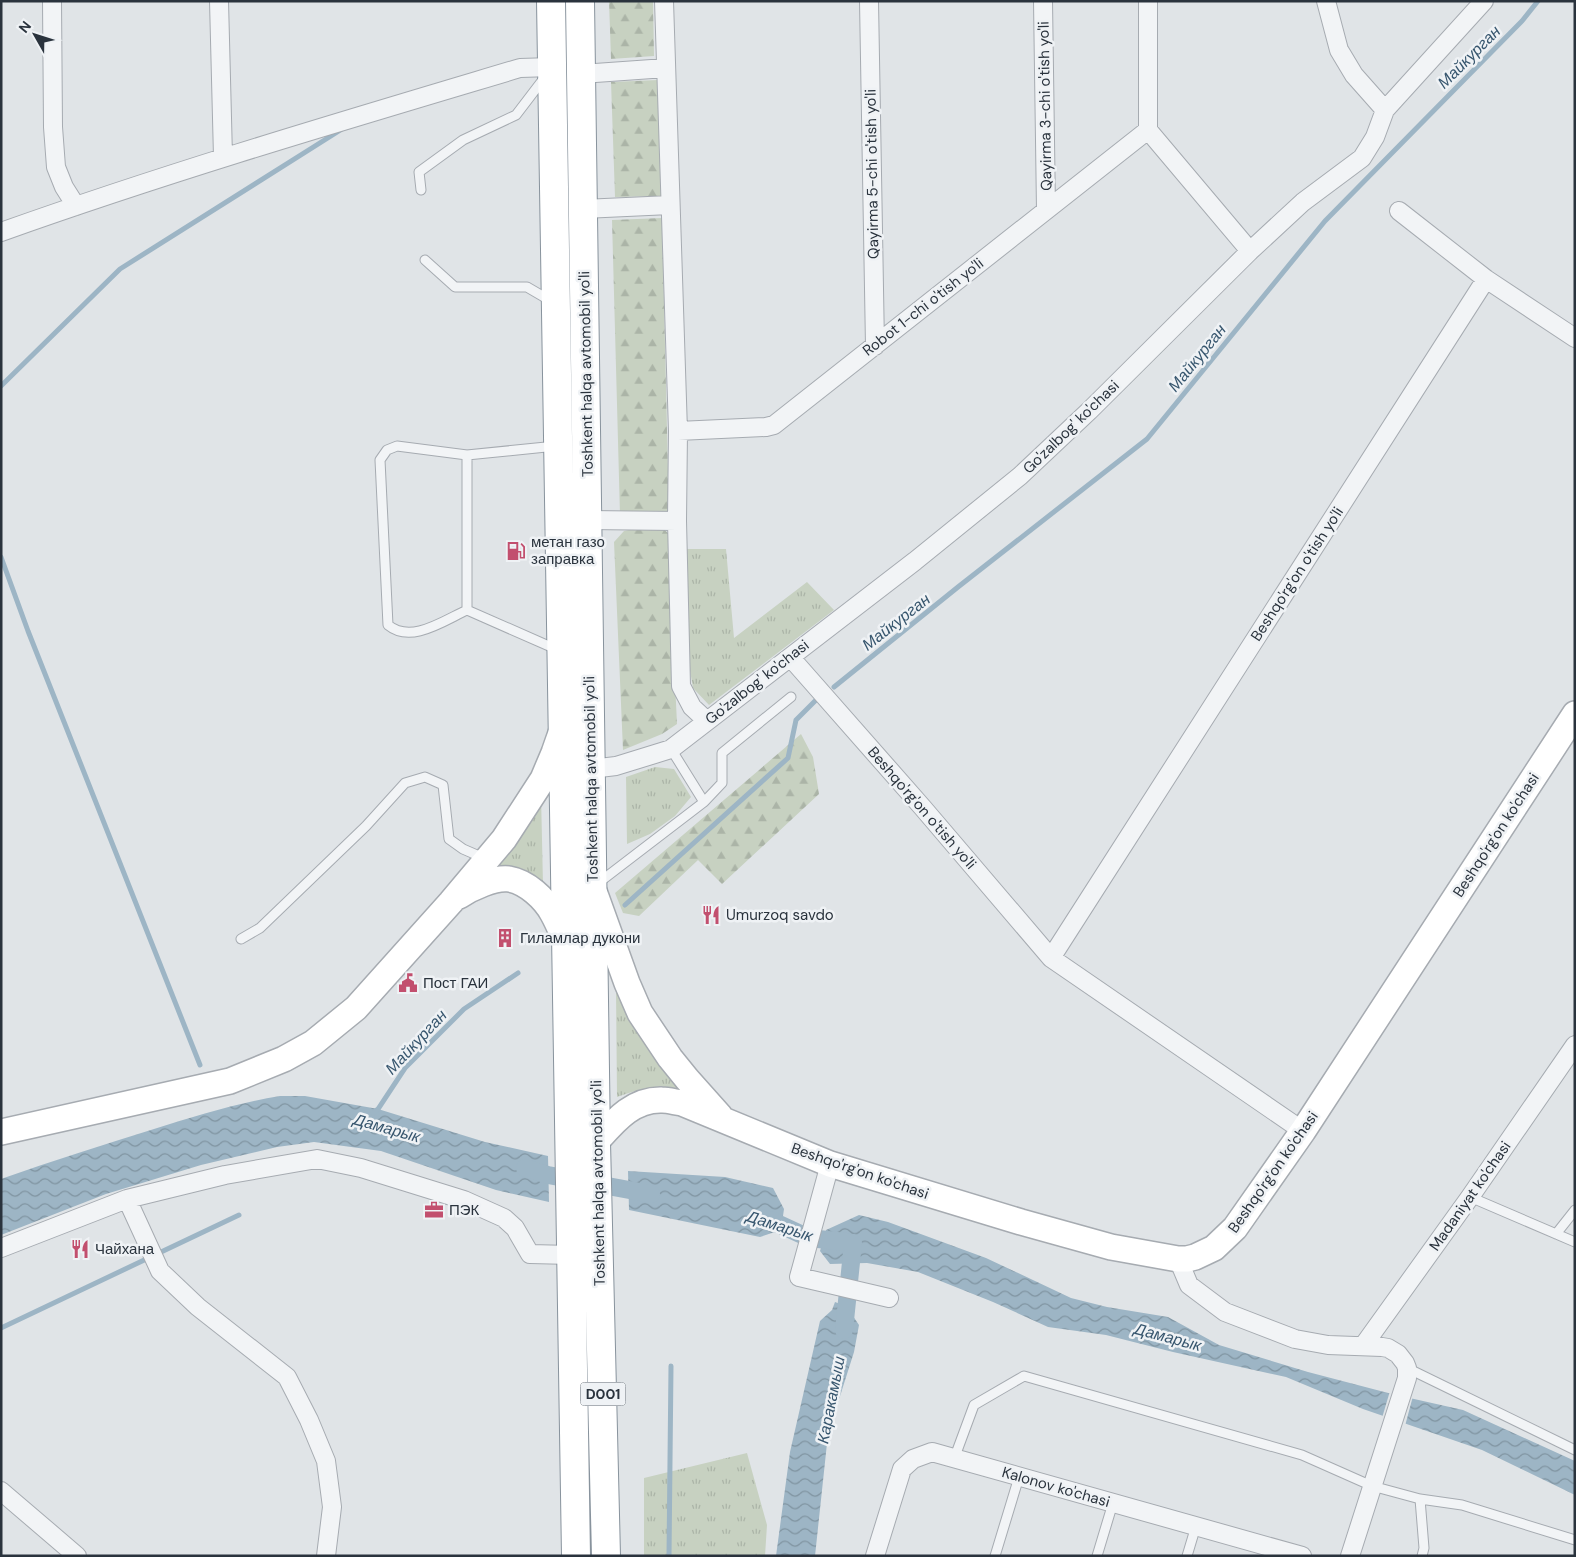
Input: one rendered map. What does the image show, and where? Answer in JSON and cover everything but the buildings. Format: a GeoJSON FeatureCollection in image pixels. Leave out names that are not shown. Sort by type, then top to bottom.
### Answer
{"type":"FeatureCollection","features":[{"type":"Feature","properties":{"kind":"highway","name":"Toshkent halqa avtomobil yo'li"},"geometry":{"type":"LineString","coordinates":[[551,1],[576,1556]]}},
{"type":"Feature","properties":{"kind":"highway","name":"Toshkent halqa avtomobil yo'li"},"geometry":{"type":"LineString","coordinates":[[580,1],[596,1142],[606,1556]]}},
{"type":"Feature","properties":{"kind":"highway"},"geometry":{"type":"LineString","coordinates":[[560,577],[588,578]]}},
{"type":"Feature","properties":{"kind":"main road","name":"Beshqo'rg'on ko'chasi"},"geometry":{"type":"LineString","coordinates":[[596,1142],[630,1108],[645,1102],[662,1100],[682,1103],[830,1164],[1021,1222],[1110,1247],[1178,1259],[1195,1257],[1205,1253],[1229,1236],[1303,1132],[1575,714]]}},
{"type":"Feature","properties":{"kind":"main road"},"geometry":{"type":"LineString","coordinates":[[1,1132],[230,1081],[284,1059],[313,1043],[356,1008],[451,902],[504,839],[543,779],[563,725]]}},
{"type":"Feature","properties":{"kind":"main road"},"geometry":{"type":"LineString","coordinates":[[451,902],[466,891],[482,884],[508,879],[516,881],[536,893],[545,903],[553,913],[566,942]]}},
{"type":"Feature","properties":{"kind":"main road","name":"Beshqo'rg'on ko'chasi"},"geometry":{"type":"LineString","coordinates":[[593,887],[626,983],[640,1013],[686,1079],[725,1121]]}},
{"type":"Feature","properties":{"kind":"street"},"geometry":{"type":"LineString","coordinates":[[52,1],[53,127],[56,167],[64,187],[76,206]]}},
{"type":"Feature","properties":{"kind":"street"},"geometry":{"type":"LineString","coordinates":[[219,1],[223,157]]}},
{"type":"Feature","properties":{"kind":"street"},"geometry":{"type":"LineString","coordinates":[[664,1],[678,431],[677,521],[681,686],[692,707],[707,721]]}},
{"type":"Feature","properties":{"kind":"street","name":"Qayirma 5-chi o'tish yo'li"},"geometry":{"type":"LineString","coordinates":[[869,1],[875,346]]}},
{"type":"Feature","properties":{"kind":"street","name":"Qayirma 3-chi o'tish yo'li"},"geometry":{"type":"LineString","coordinates":[[1043,1],[1046,210]]}},
{"type":"Feature","properties":{"kind":"street"},"geometry":{"type":"LineString","coordinates":[[1148,1],[1148,130],[1250,251]]}},
{"type":"Feature","properties":{"kind":"street"},"geometry":{"type":"LineString","coordinates":[[1326,1],[1339,50],[1354,75],[1385,110]]}},
{"type":"Feature","properties":{"kind":"street","name":"Go'zalbog' ko'chasi"},"geometry":{"type":"LineString","coordinates":[[591,769],[616,766],[671,749],[916,561],[1020,476],[1089,411],[1250,251],[1303,202],[1362,158],[1375,137],[1385,110],[1484,1]]}},
{"type":"Feature","properties":{"kind":"street"},"geometry":{"type":"LineString","coordinates":[[1,232],[223,157],[520,68],[552,67]]}},
{"type":"Feature","properties":{"kind":"street"},"geometry":{"type":"LineString","coordinates":[[581,74],[666,68]]}},
{"type":"Feature","properties":{"kind":"street","name":"Robot 1-chi o'tish yo'li"},"geometry":{"type":"LineString","coordinates":[[678,431],[774,425],[1148,130]]}},
{"type":"Feature","properties":{"kind":"street"},"geometry":{"type":"LineString","coordinates":[[583,209],[670,205]]}},
{"type":"Feature","properties":{"kind":"street"},"geometry":{"type":"LineString","coordinates":[[1399,211],[1486,278],[1575,338]]}},
{"type":"Feature","properties":{"kind":"street","name":"Beshqo'rg'on o'tish yo'li"},"geometry":{"type":"LineString","coordinates":[[1051,958],[1486,278]]}},
{"type":"Feature","properties":{"kind":"street"},"geometry":{"type":"LineString","coordinates":[[588,520],[677,521]]}},
{"type":"Feature","properties":{"kind":"street","name":"Beshqo'rg'on o'tish yo'li"},"geometry":{"type":"LineString","coordinates":[[791,658],[1051,958],[1303,1132]]}},
{"type":"Feature","properties":{"kind":"street","name":"Madaniyat ko'chasi"},"geometry":{"type":"LineString","coordinates":[[1363,1346],[1470,1197],[1575,1045]]}},
{"type":"Feature","properties":{"kind":"street"},"geometry":{"type":"LineString","coordinates":[[1,1248],[127,1200],[225,1175],[317,1159],[361,1168],[464,1200],[504,1218],[515,1228],[530,1254],[571,1244]]}},
{"type":"Feature","properties":{"kind":"street"},"geometry":{"type":"LineString","coordinates":[[830,1164],[799,1277],[889,1298]]}},
{"type":"Feature","properties":{"kind":"street"},"geometry":{"type":"LineString","coordinates":[[127,1200],[160,1270],[198,1307],[286,1377],[309,1420],[326,1461],[332,1507],[326,1556]]}},
{"type":"Feature","properties":{"kind":"street"},"geometry":{"type":"LineString","coordinates":[[1178,1259],[1189,1285],[1225,1312],[1295,1338],[1328,1345],[1382,1346],[1402,1358],[1407,1373],[1389,1436],[1350,1556]]}},
{"type":"Feature","properties":{"kind":"street","name":"Kalonov ko'chasi"},"geometry":{"type":"LineString","coordinates":[[875,1556],[902,1469],[913,1459],[932,1452],[1294,1555]]}},
{"type":"Feature","properties":{"kind":"street"},"geometry":{"type":"LineString","coordinates":[[1,1491],[78,1556]]}},
{"type":"Feature","properties":{"kind":"lane"},"geometry":{"type":"LineString","coordinates":[[420,190],[420,172],[463,140],[516,115],[552,67]]}},
{"type":"Feature","properties":{"kind":"lane"},"geometry":{"type":"LineString","coordinates":[[425,260],[455,287],[527,287],[556,304]]}},
{"type":"Feature","properties":{"kind":"lane"},"geometry":{"type":"LineString","coordinates":[[558,446],[467,455],[397,446],[387,450],[380,460],[388,625],[395,631],[407,634],[423,630],[467,610],[562,652]]}},
{"type":"Feature","properties":{"kind":"lane"},"geometry":{"type":"LineString","coordinates":[[467,455],[467,610]]}},
{"type":"Feature","properties":{"kind":"lane"},"geometry":{"type":"LineString","coordinates":[[593,887],[704,802],[722,783],[722,753],[791,697]]}},
{"type":"Feature","properties":{"kind":"lane"},"geometry":{"type":"LineString","coordinates":[[671,749],[704,802]]}},
{"type":"Feature","properties":{"kind":"lane"},"geometry":{"type":"LineString","coordinates":[[241,939],[260,928],[366,826],[405,783],[425,777],[443,785],[449,839],[463,849],[486,860]]}},
{"type":"Feature","properties":{"kind":"lane"},"geometry":{"type":"LineString","coordinates":[[1470,1197],[1575,1242]]}},
{"type":"Feature","properties":{"kind":"lane"},"geometry":{"type":"LineString","coordinates":[[1556,1234],[1575,1210]]}},
{"type":"Feature","properties":{"kind":"lane"},"geometry":{"type":"LineString","coordinates":[[1407,1373],[1575,1450]]}},
{"type":"Feature","properties":{"kind":"lane"},"geometry":{"type":"LineString","coordinates":[[954,1459],[974,1405],[1024,1376],[1302,1455],[1372,1486],[1420,1499],[1462,1504],[1575,1540]]}},
{"type":"Feature","properties":{"kind":"lane"},"geometry":{"type":"LineString","coordinates":[[995,1556],[1019,1477]]}},
{"type":"Feature","properties":{"kind":"lane"},"geometry":{"type":"LineString","coordinates":[[1420,1499],[1424,1548],[1422,1556]]}},
{"type":"Feature","properties":{"kind":"lane"},"geometry":{"type":"LineString","coordinates":[[1097,1556],[1113,1503]]}},
{"type":"Feature","properties":{"kind":"lane"},"geometry":{"type":"LineString","coordinates":[[1187,1556],[1196,1526]]}},
{"type":"Feature","properties":{"kind":"green space"},"geometry":{"type":"Polygon","coordinates":[[[609,1],[653,1],[654,56],[611,59],[609,1]]]}},
{"type":"Feature","properties":{"kind":"green space"},"geometry":{"type":"Polygon","coordinates":[[[658,80],[662,196],[615,197],[611,82],[658,80]]]}},
{"type":"Feature","properties":{"kind":"green space"},"geometry":{"type":"Polygon","coordinates":[[[662,218],[669,513],[620,515],[612,220],[662,218]]]}},
{"type":"Feature","properties":{"kind":"green space"},"geometry":{"type":"Polygon","coordinates":[[[661,527],[668,533],[677,724],[662,734],[623,750],[614,542],[624,531],[661,527]]]}},
{"type":"Feature","properties":{"kind":"green space"},"geometry":{"type":"Polygon","coordinates":[[[683,549],[726,549],[734,638],[807,582],[834,610],[709,705],[693,688],[687,653],[683,549]]]}},
{"type":"Feature","properties":{"kind":"green space"},"geometry":{"type":"Polygon","coordinates":[[[801,734],[813,757],[819,794],[722,884],[698,860],[639,916],[623,913],[615,893],[801,734]]]}},
{"type":"Feature","properties":{"kind":"green space"},"geometry":{"type":"Polygon","coordinates":[[[655,767],[674,769],[691,797],[675,816],[650,834],[627,844],[626,777],[655,767]]]}},
{"type":"Feature","properties":{"kind":"green space"},"geometry":{"type":"Polygon","coordinates":[[[541,794],[543,885],[498,865],[541,794]]]}},
{"type":"Feature","properties":{"kind":"green space"},"geometry":{"type":"Polygon","coordinates":[[[616,989],[636,1026],[683,1092],[650,1089],[635,1091],[617,1097],[616,989]]]}},
{"type":"Feature","properties":{"kind":"green space"},"geometry":{"type":"Polygon","coordinates":[[[747,1453],[767,1525],[765,1556],[644,1556],[644,1478],[747,1453]]]}},
{"type":"Feature","properties":{"kind":"water"},"geometry":{"type":"Polygon","coordinates":[[[280,1096],[305,1096],[378,1109],[485,1142],[548,1156],[549,1202],[496,1190],[381,1151],[314,1142],[277,1147],[201,1165],[106,1194],[1,1235],[1,1179],[201,1115],[248,1102],[280,1096]]]}},
{"type":"Feature","properties":{"kind":"water"},"geometry":{"type":"Polygon","coordinates":[[[628,1171],[725,1177],[773,1188],[784,1209],[781,1230],[760,1237],[629,1210],[628,1171]]]}},
{"type":"Feature","properties":{"kind":"water"},"geometry":{"type":"Polygon","coordinates":[[[859,1215],[888,1222],[986,1258],[1071,1298],[1107,1307],[1168,1317],[1219,1345],[1308,1372],[1463,1410],[1575,1461],[1575,1495],[1482,1450],[1363,1409],[1286,1377],[1106,1335],[1048,1327],[993,1302],[918,1272],[867,1263],[830,1264],[820,1251],[826,1230],[859,1215]]]}},
{"type":"Feature","properties":{"kind":"water"},"geometry":{"type":"Polygon","coordinates":[[[835,1302],[854,1309],[853,1316],[859,1325],[854,1352],[828,1434],[815,1556],[776,1556],[790,1452],[820,1321],[832,1310],[835,1302]]]}},
{"type":"Feature","properties":{"kind":"pier"},"geometry":{"type":"Polygon","coordinates":[[[1390,1391],[1413,1396],[1405,1426],[1382,1418],[1390,1391]]]}},
{"type":"Feature","properties":{"kind":"waterway","name":"Майкурган"},"geometry":{"type":"LineString","coordinates":[[834,687],[1147,439],[1325,221],[1522,21],[1538,1]]}},
{"type":"Feature","properties":{"kind":"waterway"},"geometry":{"type":"LineString","coordinates":[[1,386],[120,269],[342,129]]}},
{"type":"Feature","properties":{"kind":"waterway"},"geometry":{"type":"LineString","coordinates":[[1,557],[28,631],[200,1065]]}},
{"type":"Feature","properties":{"kind":"waterway","name":"Майкурган"},"geometry":{"type":"LineString","coordinates":[[625,905],[788,758],[796,720],[816,700]]}},
{"type":"Feature","properties":{"kind":"waterway","name":"Майкурган"},"geometry":{"type":"LineString","coordinates":[[373,1113],[378,1109],[405,1068],[464,1009],[518,973]]}},
{"type":"Feature","properties":{"kind":"waterway","name":"Дамарык"},"geometry":{"type":"LineString","coordinates":[[525,1168],[548,1175],[651,1194]]}},
{"type":"Feature","properties":{"kind":"waterway"},"geometry":{"type":"LineString","coordinates":[[1,1328],[239,1215]]}},
{"type":"Feature","properties":{"kind":"waterway","name":"Дамарык"},"geometry":{"type":"LineString","coordinates":[[759,1218],[770,1220],[809,1238],[846,1242]]}},
{"type":"Feature","properties":{"kind":"waterway","name":"Каракамыш"},"geometry":{"type":"LineString","coordinates":[[844,1330],[853,1243]]}},
{"type":"Feature","properties":{"kind":"waterway"},"geometry":{"type":"LineString","coordinates":[[669,1556],[671,1366]]}},
{"type":"Feature","properties":{"kind":"place","name":"метан газо заправка"},"geometry":{"type":"Point","coordinates":[516,551]}},
{"type":"Feature","properties":{"kind":"place","name":"Umurzoq savdo"},"geometry":{"type":"Point","coordinates":[711,915]}},
{"type":"Feature","properties":{"kind":"place","name":"Гиламлар дукони"},"geometry":{"type":"Point","coordinates":[505,938]}},
{"type":"Feature","properties":{"kind":"place","name":"Пост ГАИ"},"geometry":{"type":"Point","coordinates":[408,983]}},
{"type":"Feature","properties":{"kind":"place","name":"ПЭК"},"geometry":{"type":"Point","coordinates":[434,1210]}},
{"type":"Feature","properties":{"kind":"place","name":"Чайхана"},"geometry":{"type":"Point","coordinates":[80,1249]}}]}
